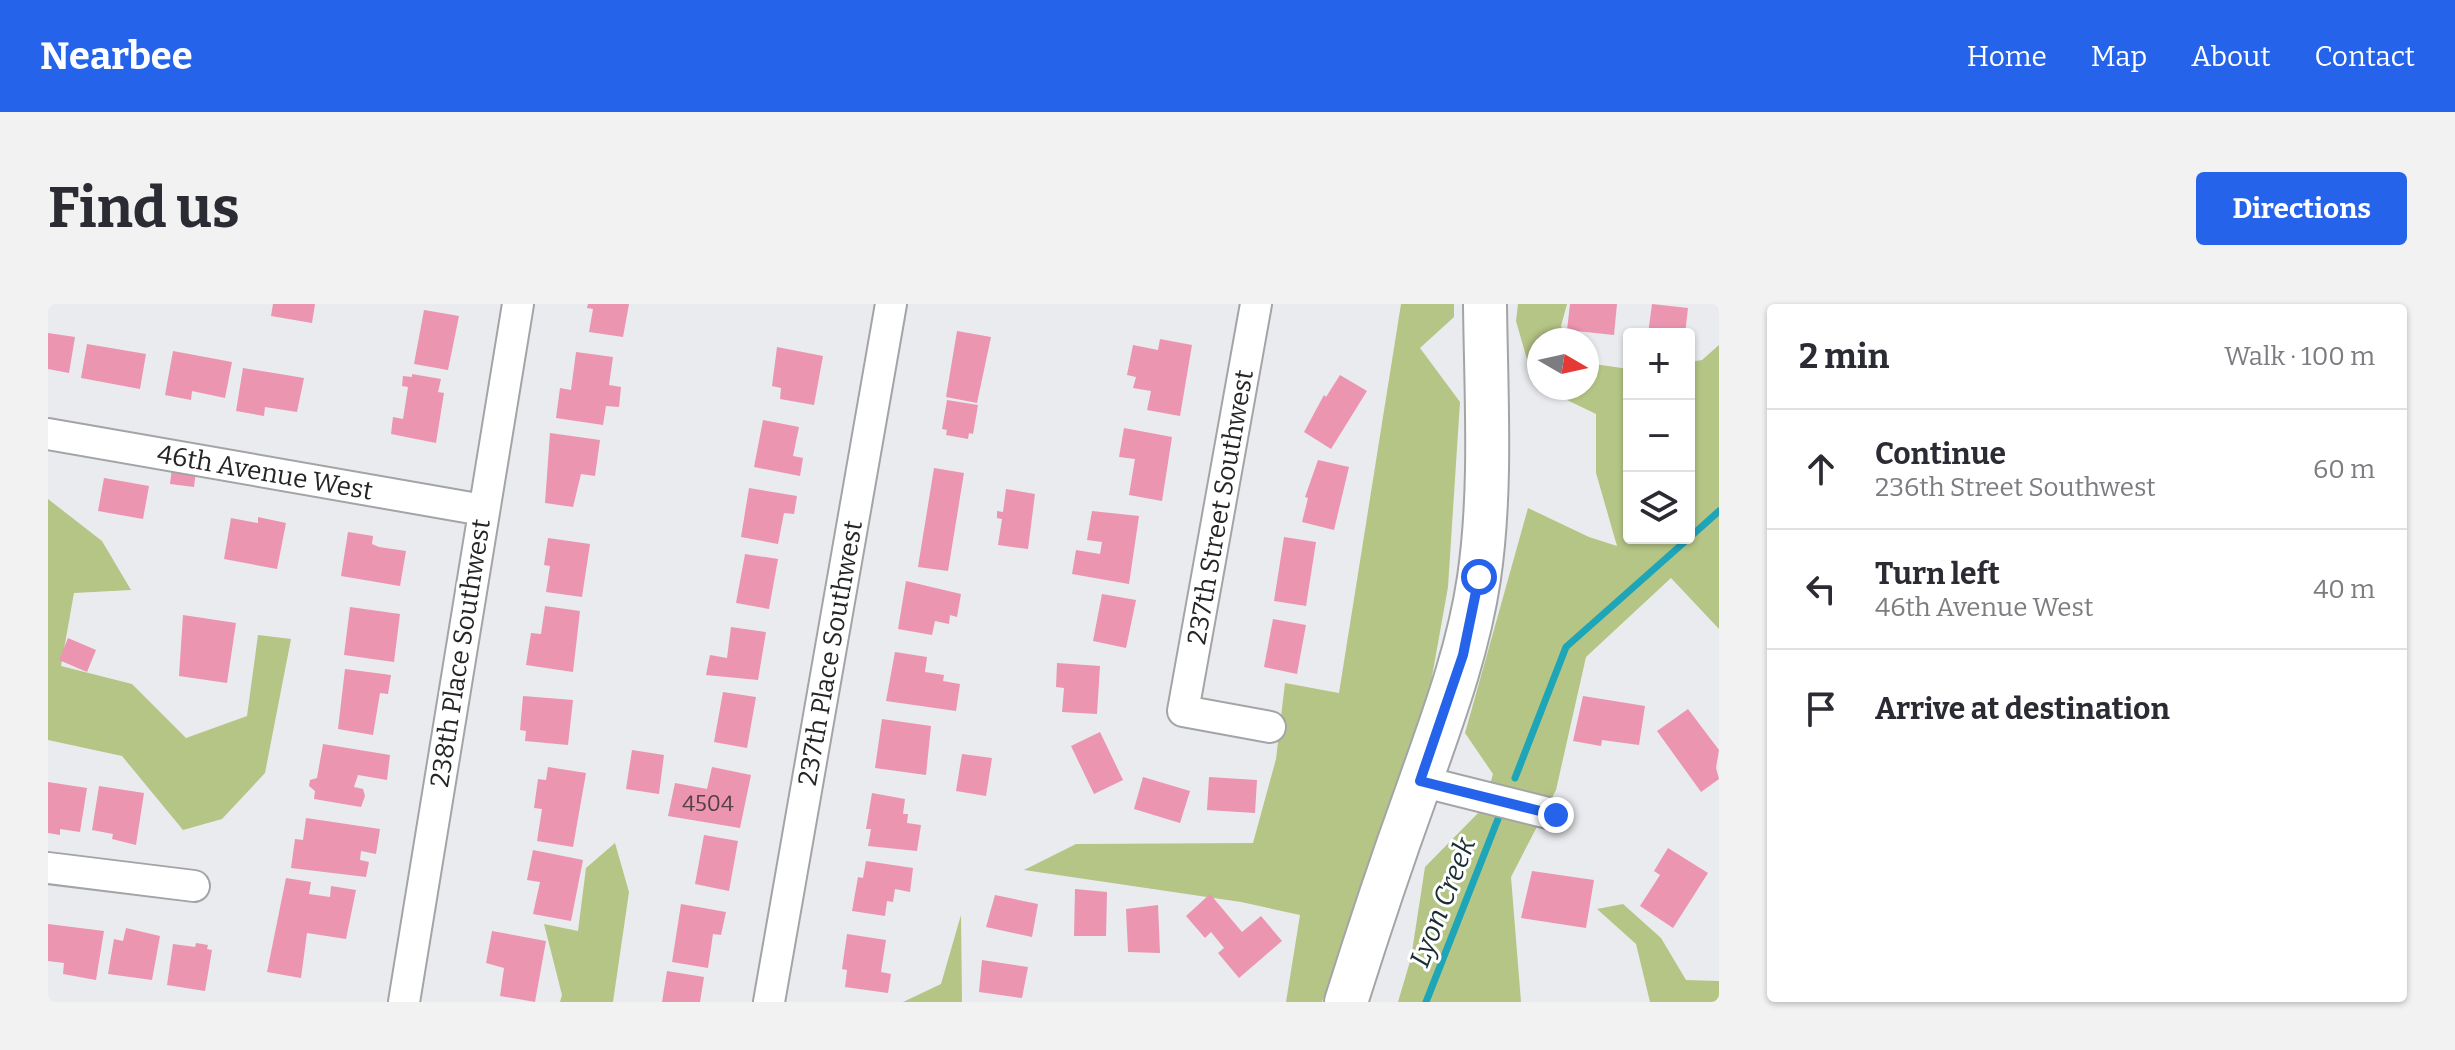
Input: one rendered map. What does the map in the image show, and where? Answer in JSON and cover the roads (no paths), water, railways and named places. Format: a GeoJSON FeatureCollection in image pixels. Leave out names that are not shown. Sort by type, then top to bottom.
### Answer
{"type":"FeatureCollection","features":[{"type":"Feature","properties":{"kind":"main road"},"geometry":{"type":"LineString","coordinates":[[1346,1002],[1374,911],[1463,655],[1479,577],[1485,496],[1485,304]]}},
{"type":"Feature","properties":{"kind":"street","name":"238th Place Southwest"},"geometry":{"type":"LineString","coordinates":[[404,1002],[518,304]]}},
{"type":"Feature","properties":{"kind":"street","name":"237th Place Southwest"},"geometry":{"type":"LineString","coordinates":[[769,1002],[891,304]]}},
{"type":"Feature","properties":{"kind":"street","name":"237th Street Southwest"},"geometry":{"type":"LineString","coordinates":[[1256,304],[1183,711],[1270,727]]}},
{"type":"Feature","properties":{"kind":"street","name":"46th Avenue West"},"geometry":{"type":"LineString","coordinates":[[48,434],[483,510]]}},
{"type":"Feature","properties":{"kind":"street"},"geometry":{"type":"LineString","coordinates":[[1420,781],[1556,815]]}},
{"type":"Feature","properties":{"kind":"street"},"geometry":{"type":"LineString","coordinates":[[48,868],[194,886]]}},
{"type":"Feature","properties":{"kind":"waterway","name":"Lyon Creek"},"geometry":{"type":"LineString","coordinates":[[1695,533],[1719,511]]}},
{"type":"Feature","properties":{"kind":"waterway","name":"Lyon Creek"},"geometry":{"type":"LineString","coordinates":[[1515,778],[1566,647],[1682,544]]}},
{"type":"Feature","properties":{"kind":"waterway","name":"Lyon Creek"},"geometry":{"type":"LineString","coordinates":[[1426,1002],[1498,819]]}}]}
